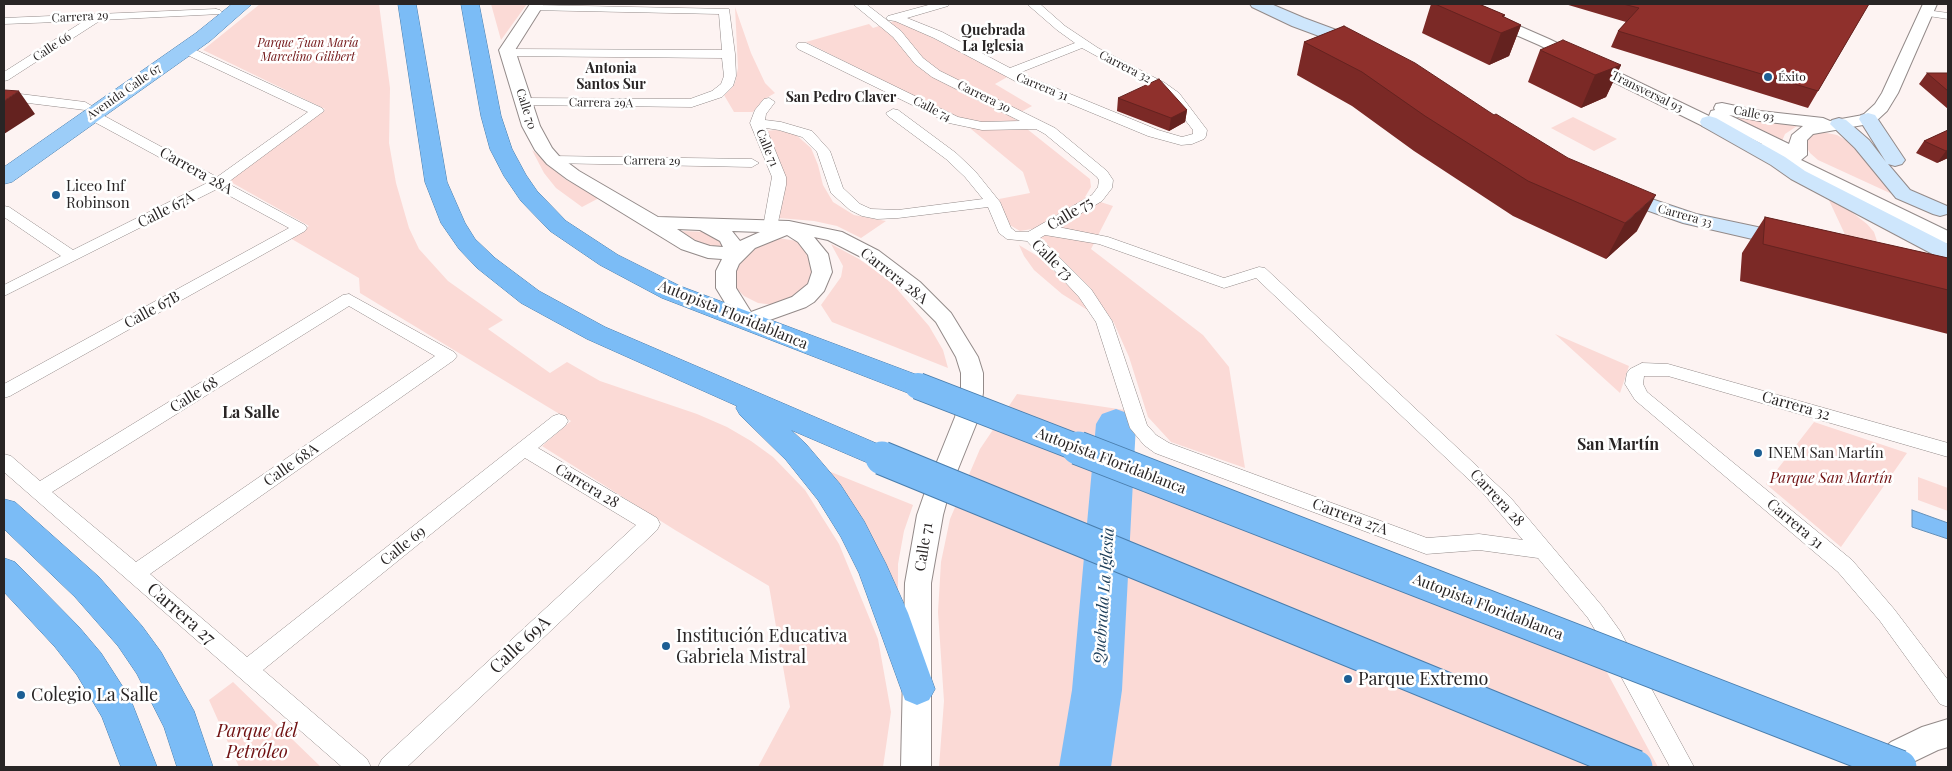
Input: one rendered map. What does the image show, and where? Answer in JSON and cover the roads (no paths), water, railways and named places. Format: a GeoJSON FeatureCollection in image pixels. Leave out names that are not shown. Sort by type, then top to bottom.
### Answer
{"type":"FeatureCollection","features":[{"type":"Feature","properties":{"kind":"highway"},"geometry":{"type":"LineString","coordinates":[[407,4],[436,182],[453,223],[467,244],[508,282],[596,333],[882,458],[1636,767]]}},
{"type":"Feature","properties":{"kind":"highway","name":"Autopista Floridablanca"},"geometry":{"type":"LineString","coordinates":[[470,4],[491,116],[501,149],[515,176],[541,210],[582,243],[643,278],[746,321],[1900,767]]}},
{"type":"Feature","properties":{"kind":"highway"},"geometry":{"type":"LineString","coordinates":[[734,394],[796,452],[834,499],[853,530],[875,573],[917,689]]}},
{"type":"Feature","properties":{"kind":"highway"},"geometry":{"type":"LineString","coordinates":[[4,511],[73,574],[130,636],[149,663],[181,723],[195,767]]}},
{"type":"Feature","properties":{"kind":"highway"},"geometry":{"type":"LineString","coordinates":[[4,571],[68,637],[94,672],[117,710],[139,767]]}},
{"type":"Feature","properties":{"kind":"main road","name":"Avenida Calle 67"},"geometry":{"type":"LineString","coordinates":[[4,162],[185,49],[243,4]]}},
{"type":"Feature","properties":{"kind":"main road"},"geometry":{"type":"LineString","coordinates":[[1258,4],[1298,22],[1377,51]]}},
{"type":"Feature","properties":{"kind":"main road","name":"Avenida Calle 67"},"geometry":{"type":"LineString","coordinates":[[4,177],[221,8]]}},
{"type":"Feature","properties":{"kind":"main road"},"geometry":{"type":"LineString","coordinates":[[1868,119],[1881,142],[1919,190],[1945,217]]}},
{"type":"Feature","properties":{"kind":"main road"},"geometry":{"type":"LineString","coordinates":[[1709,122],[1778,161],[1798,175],[1948,253]]}},
{"type":"Feature","properties":{"kind":"main road"},"geometry":{"type":"LineString","coordinates":[[1839,124],[1870,132],[1881,142]]}},
{"type":"Feature","properties":{"kind":"main road"},"geometry":{"type":"LineString","coordinates":[[1839,124],[1862,144],[1903,194],[1945,217]]}},
{"type":"Feature","properties":{"kind":"main road","name":"Carrera 33"},"geometry":{"type":"LineString","coordinates":[[1601,186],[1631,199],[1690,219],[1802,243]]}},
{"type":"Feature","properties":{"kind":"main road"},"geometry":{"type":"LineString","coordinates":[[1854,204],[1880,228],[1886,240]]}},
{"type":"Feature","properties":{"kind":"street","name":"Carrera 30"},"geometry":{"type":"LineString","coordinates":[[859,4],[882,21],[904,42],[919,61],[936,74],[1043,125],[1102,174],[1106,180],[1105,188]]}},
{"type":"Feature","properties":{"kind":"street"},"geometry":{"type":"LineString","coordinates":[[882,21],[944,4]]}},
{"type":"Feature","properties":{"kind":"street","name":"Carrera 32"},"geometry":{"type":"LineString","coordinates":[[1033,4],[1083,44],[1161,86],[1174,96],[1200,130],[1199,136],[1194,139]]}},
{"type":"Feature","properties":{"kind":"street","name":"Transversal 93"},"geometry":{"type":"LineString","coordinates":[[1457,4],[1510,26],[1709,122],[1808,163]]}},
{"type":"Feature","properties":{"kind":"street","name":"Transversal 93"},"geometry":{"type":"LineString","coordinates":[[1480,4],[1528,24],[1670,92],[1808,163]]}},
{"type":"Feature","properties":{"kind":"street"},"geometry":{"type":"LineString","coordinates":[[536,6],[725,11],[729,54],[508,52],[510,43],[536,6]]}},
{"type":"Feature","properties":{"kind":"street","name":"Carrera 29"},"geometry":{"type":"LineString","coordinates":[[4,21],[221,8]]}},
{"type":"Feature","properties":{"kind":"street"},"geometry":{"type":"LineString","coordinates":[[1868,119],[1881,107],[1890,93],[1928,8],[1948,16]]}},
{"type":"Feature","properties":{"kind":"street","name":"Calle 66"},"geometry":{"type":"LineString","coordinates":[[4,77],[100,16]]}},
{"type":"Feature","properties":{"kind":"street","name":"Carrera 31"},"geometry":{"type":"LineString","coordinates":[[896,17],[932,32],[1008,73],[1162,137],[1181,140],[1194,139]]}},
{"type":"Feature","properties":{"kind":"street"},"geometry":{"type":"LineString","coordinates":[[904,42],[932,32]]}},
{"type":"Feature","properties":{"kind":"street"},"geometry":{"type":"LineString","coordinates":[[1008,73],[1083,44]]}},
{"type":"Feature","properties":{"kind":"street","name":"Calle 74"},"geometry":{"type":"LineString","coordinates":[[802,46],[954,120],[982,126],[1043,125]]}},
{"type":"Feature","properties":{"kind":"street","name":"Calle 67A"},"geometry":{"type":"LineString","coordinates":[[4,291],[218,183],[316,110],[185,49]]}},
{"type":"Feature","properties":{"kind":"street","name":"Calle 70"},"geometry":{"type":"LineString","coordinates":[[508,52],[534,134],[553,160],[578,178],[697,249],[721,254],[736,254],[728,237],[706,226]]}},
{"type":"Feature","properties":{"kind":"street","name":"Carrera 29A"},"geometry":{"type":"LineString","coordinates":[[524,102],[679,104],[708,98],[727,86],[730,76],[729,54]]}},
{"type":"Feature","properties":{"kind":"street","name":"Calle 93"},"geometry":{"type":"LineString","coordinates":[[1670,92],[1719,107],[1760,116],[1839,124]]}},
{"type":"Feature","properties":{"kind":"street"},"geometry":{"type":"LineString","coordinates":[[4,96],[89,110]]}},
{"type":"Feature","properties":{"kind":"street","name":"Calle 71"},"geometry":{"type":"LineString","coordinates":[[769,102],[760,113],[757,123],[779,177],[779,227]]}},
{"type":"Feature","properties":{"kind":"street","name":"Carrera 28A"},"geometry":{"type":"LineString","coordinates":[[89,110],[300,228]]}},
{"type":"Feature","properties":{"kind":"street","name":"Calle 73"},"geometry":{"type":"LineString","coordinates":[[893,113],[961,165],[992,202],[1004,230],[1017,238],[1037,234],[1085,293],[1104,321],[1139,428],[1150,440],[1162,448]]}},
{"type":"Feature","properties":{"kind":"street","name":"Calle 93"},"geometry":{"type":"LineString","coordinates":[[1808,163],[1797,146],[1801,134],[1816,128],[1868,119]]}},
{"type":"Feature","properties":{"kind":"street"},"geometry":{"type":"LineString","coordinates":[[757,123],[781,126],[807,134],[823,151],[836,190],[855,207],[867,213],[877,215],[898,214],[992,202]]}},
{"type":"Feature","properties":{"kind":"street","name":"Carrera 29"},"geometry":{"type":"LineString","coordinates":[[553,160],[752,163]]}},
{"type":"Feature","properties":{"kind":"street"},"geometry":{"type":"LineString","coordinates":[[1808,163],[1945,217]]}},
{"type":"Feature","properties":{"kind":"street"},"geometry":{"type":"LineString","coordinates":[[1808,163],[1948,238]]}},
{"type":"Feature","properties":{"kind":"street","name":"Calle 75"},"geometry":{"type":"LineString","coordinates":[[1037,234],[1097,198],[1105,188]]}},
{"type":"Feature","properties":{"kind":"street"},"geometry":{"type":"LineString","coordinates":[[4,210],[72,257]]}},
{"type":"Feature","properties":{"kind":"street","name":"Calle 70"},"geometry":{"type":"LineString","coordinates":[[654,223],[779,227]]}},
{"type":"Feature","properties":{"kind":"street"},"geometry":{"type":"LineString","coordinates":[[779,227],[805,238],[818,254],[822,272],[820,279],[812,292],[804,300],[746,321],[726,288],[727,269],[736,254],[779,227]]}},
{"type":"Feature","properties":{"kind":"street","name":"Carrera 28A"},"geometry":{"type":"LineString","coordinates":[[779,227],[820,232],[835,236],[872,255],[932,304],[957,338]]}},
{"type":"Feature","properties":{"kind":"street","name":"Calle 67B"},"geometry":{"type":"LineString","coordinates":[[4,392],[300,228]]}},
{"type":"Feature","properties":{"kind":"street","name":"Carrera 28"},"geometry":{"type":"LineString","coordinates":[[1037,234],[1070,233],[1102,240],[1224,283],[1259,272],[1489,487],[1544,551],[1585,599],[1605,626],[1682,767]]}},
{"type":"Feature","properties":{"kind":"street","name":"Calle 68A"},"geometry":{"type":"LineString","coordinates":[[135,574],[448,356],[350,299]]}},
{"type":"Feature","properties":{"kind":"street","name":"Calle 68"},"geometry":{"type":"LineString","coordinates":[[38,491],[350,299]]}},
{"type":"Feature","properties":{"kind":"street","name":"Calle 71"},"geometry":{"type":"LineString","coordinates":[[916,767],[918,583],[924,543],[938,488],[967,418],[972,393],[972,373],[967,357],[957,338]]}},
{"type":"Feature","properties":{"kind":"street","name":"Carrera 31"},"geometry":{"type":"LineString","coordinates":[[1642,369],[1636,374],[1634,384],[1641,396],[1845,566],[1887,615],[1948,697]]}},
{"type":"Feature","properties":{"kind":"street","name":"Carrera 32"},"geometry":{"type":"LineString","coordinates":[[1642,369],[1668,370],[1948,450]]}},
{"type":"Feature","properties":{"kind":"street","name":"Calle 69"},"geometry":{"type":"LineString","coordinates":[[247,670],[560,421]]}},
{"type":"Feature","properties":{"kind":"street","name":"Carrera 27A"},"geometry":{"type":"LineString","coordinates":[[1162,448],[1426,546],[1479,542],[1544,551]]}},
{"type":"Feature","properties":{"kind":"street","name":"Carrera 28"},"geometry":{"type":"LineString","coordinates":[[525,449],[650,524]]}},
{"type":"Feature","properties":{"kind":"street","name":"Carrera 27"},"geometry":{"type":"LineString","coordinates":[[4,461],[359,767]]}},
{"type":"Feature","properties":{"kind":"street","name":"Calle 69A"},"geometry":{"type":"LineString","coordinates":[[390,767],[650,524]]}},
{"type":"Feature","properties":{"kind":"street"},"geometry":{"type":"LineString","coordinates":[[1884,767],[1902,752],[1933,737],[1948,733]]}},
{"type":"Feature","properties":{"kind":"water"},"geometry":{"type":"Polygon","coordinates":[[[1912,510],[1948,523],[1948,539],[1912,527],[1912,510]]]}},
{"type":"Feature","properties":{"kind":"waterway","name":"Quebrada La Iglesia"},"geometry":{"type":"LineString","coordinates":[[1085,767],[1097,690],[1116,424]]}},
{"type":"Feature","properties":{"kind":"place","name":"Éxito"},"geometry":{"type":"Point","coordinates":[1768,77]}},
{"type":"Feature","properties":{"kind":"place","name":"Liceo Inf Robinson"},"geometry":{"type":"Point","coordinates":[56,195]}},
{"type":"Feature","properties":{"kind":"place","name":"INEM San Martín"},"geometry":{"type":"Point","coordinates":[1758,453]}},
{"type":"Feature","properties":{"kind":"place","name":"Institución Educativa Gabriela Mistral"},"geometry":{"type":"Point","coordinates":[666,646]}},
{"type":"Feature","properties":{"kind":"place","name":"Parque Extremo"},"geometry":{"type":"Point","coordinates":[1348,679]}},
{"type":"Feature","properties":{"kind":"place","name":"Colegio La Salle"},"geometry":{"type":"Point","coordinates":[21,695]}},
{"type":"Feature","properties":{"kind":"district","name":"Quebrada La Iglesia"},"geometry":{"type":"Point","coordinates":[993,40]}},
{"type":"Feature","properties":{"kind":"district","name":"Antonia Santos Sur"},"geometry":{"type":"Point","coordinates":[611,78]}},
{"type":"Feature","properties":{"kind":"district","name":"San Pedro Claver"},"geometry":{"type":"Point","coordinates":[841,98]}},
{"type":"Feature","properties":{"kind":"district","name":"La Salle"},"geometry":{"type":"Point","coordinates":[251,413]}},
{"type":"Feature","properties":{"kind":"district","name":"San Martín"},"geometry":{"type":"Point","coordinates":[1618,445]}},
{"type":"Feature","properties":{"kind":"park label","name":"Parque Juan María Marcelino Gilibert"},"geometry":{"type":"Point","coordinates":[308,50]}},
{"type":"Feature","properties":{"kind":"park label","name":"Parque San Martín"},"geometry":{"type":"Point","coordinates":[1831,478]}},
{"type":"Feature","properties":{"kind":"park label","name":"Parque del Petróleo"},"geometry":{"type":"Point","coordinates":[257,741]}}]}
